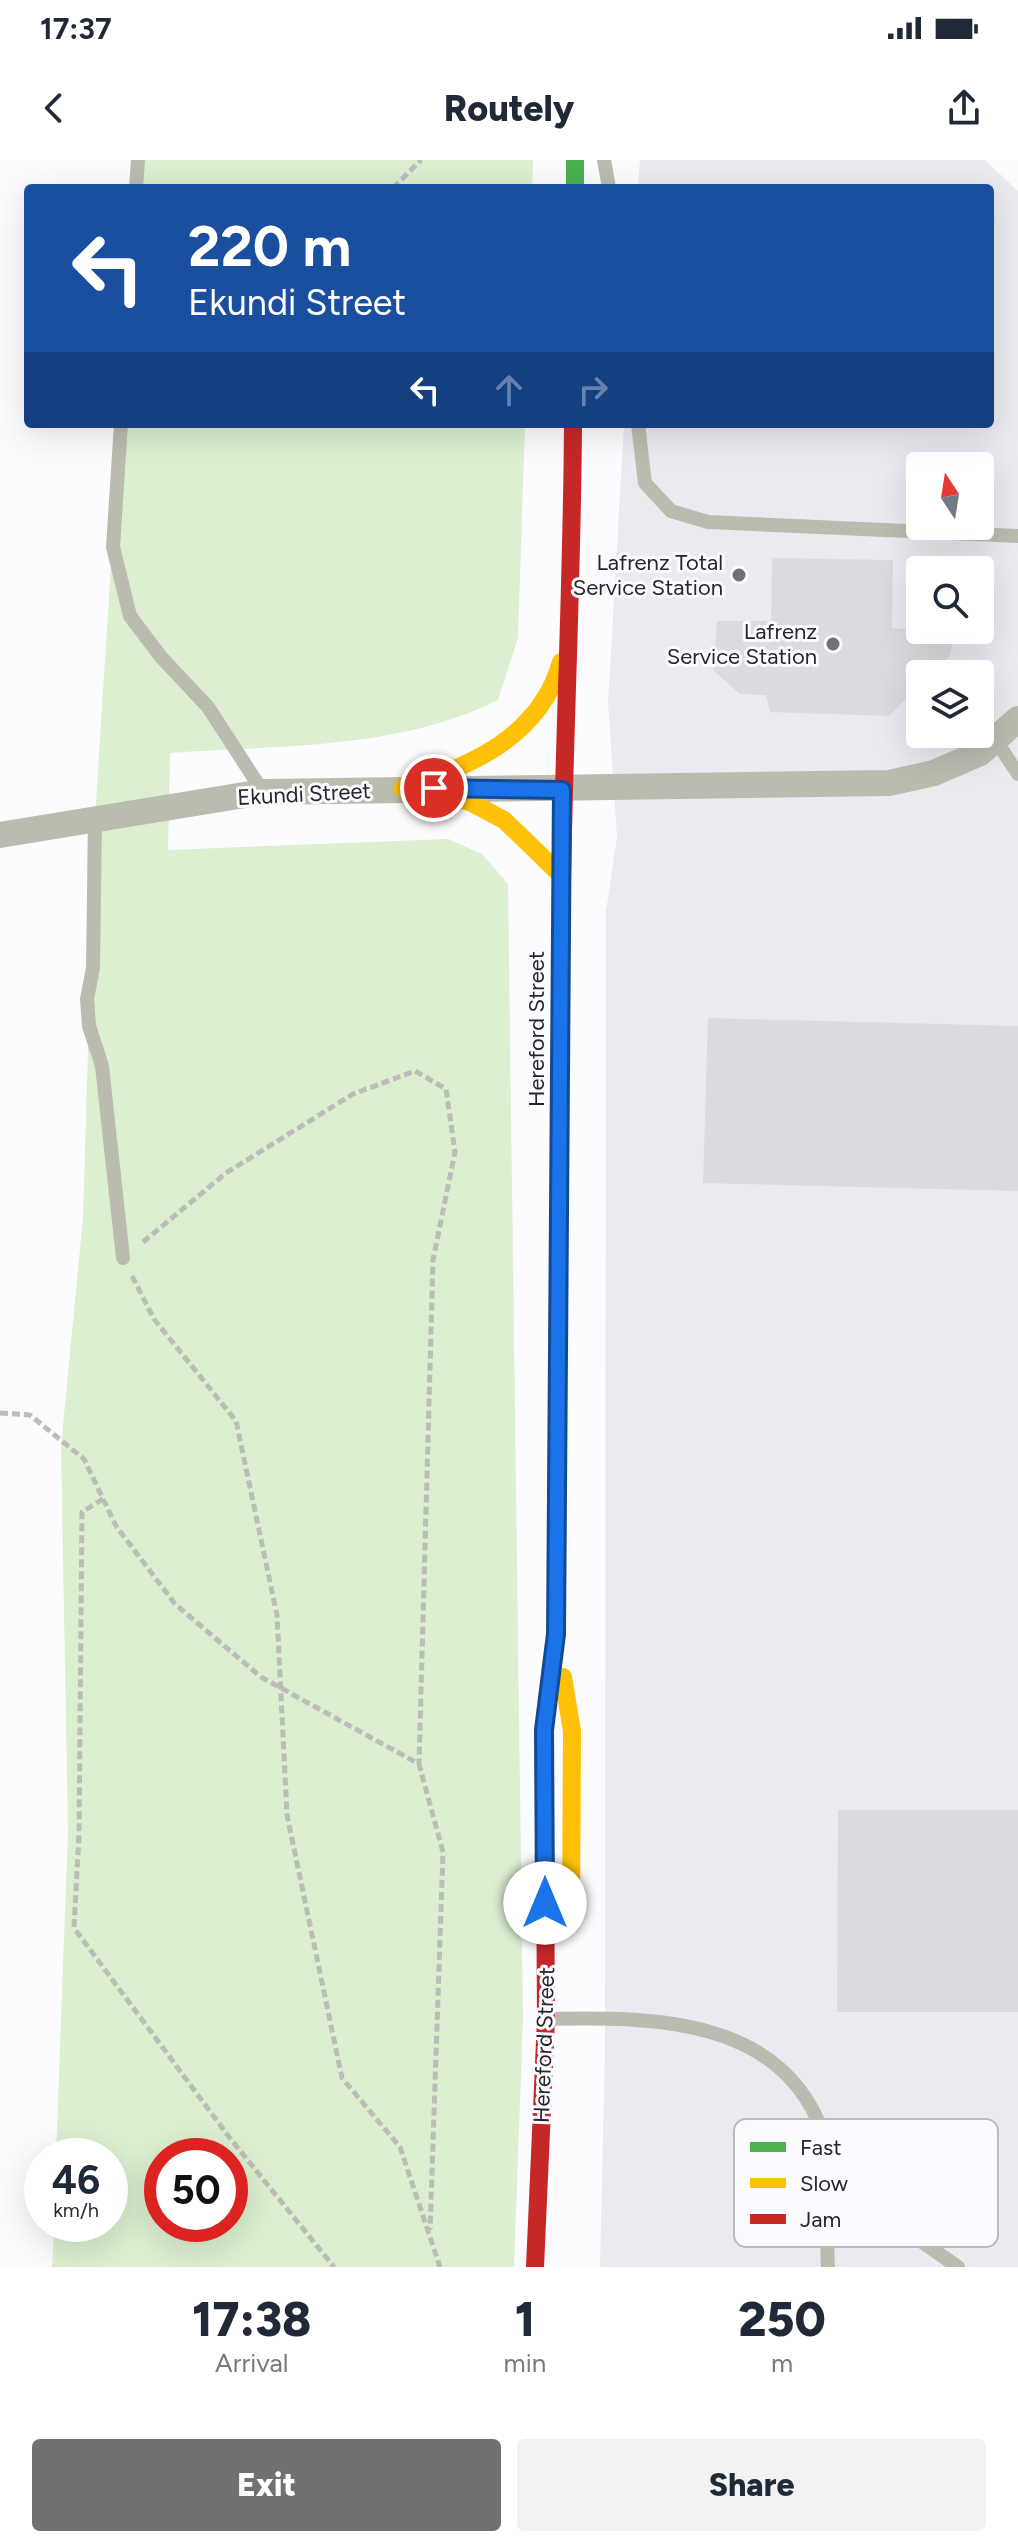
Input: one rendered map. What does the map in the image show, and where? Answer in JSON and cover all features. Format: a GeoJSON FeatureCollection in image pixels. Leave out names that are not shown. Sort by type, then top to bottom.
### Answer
{"type":"FeatureCollection","features":[{"type":"Feature","properties":{"kind":"main road"},"geometry":{"type":"LineString","coordinates":[[575,160],[575,184]]}},
{"type":"Feature","properties":{"kind":"main road","name":"Hereford Street"},"geometry":{"type":"LineString","coordinates":[[535,2267],[546,2019],[544,1730],[556,1634],[562,790],[572,593],[573,428]]}},
{"type":"Feature","properties":{"kind":"main road"},"geometry":{"type":"LineString","coordinates":[[402,788],[457,771],[508,739],[539,708],[559,673],[572,593]]}},
{"type":"Feature","properties":{"kind":"main road"},"geometry":{"type":"LineString","coordinates":[[402,788],[470,802],[504,820],[561,875]]}},
{"type":"Feature","properties":{"kind":"main road","name":"Hereford Street"},"geometry":{"type":"LineString","coordinates":[[556,1634],[572,1731],[571,1939]]}},
{"type":"Feature","properties":{"kind":"street","name":"Ekundi Street"},"geometry":{"type":"LineString","coordinates":[[0,835],[263,792],[889,783],[934,773],[980,753],[1018,719]]}},
{"type":"Feature","properties":{"kind":"lane"},"geometry":{"type":"LineString","coordinates":[[136,184],[138,160]]}},
{"type":"Feature","properties":{"kind":"lane"},"geometry":{"type":"LineString","coordinates":[[604,160],[608,184]]}},
{"type":"Feature","properties":{"kind":"lane"},"geometry":{"type":"LineString","coordinates":[[121,428],[113,547],[130,616],[161,657],[208,707],[263,792]]}},
{"type":"Feature","properties":{"kind":"lane"},"geometry":{"type":"LineString","coordinates":[[638,428],[645,483],[671,511],[708,522],[1018,536]]}},
{"type":"Feature","properties":{"kind":"lane"},"geometry":{"type":"LineString","coordinates":[[995,739],[1018,774]]}},
{"type":"Feature","properties":{"kind":"lane"},"geometry":{"type":"LineString","coordinates":[[95,818],[93,968],[87,999],[89,1026],[102,1066],[123,1258]]}},
{"type":"Feature","properties":{"kind":"lane"},"geometry":{"type":"LineString","coordinates":[[546,2019],[679,2023],[727,2035],[769,2058],[801,2093],[815,2119]]}},
{"type":"Feature","properties":{"kind":"lane"},"geometry":{"type":"LineString","coordinates":[[828,2267],[829,2247]]}},
{"type":"Feature","properties":{"kind":"lane"},"geometry":{"type":"LineString","coordinates":[[929,2247],[958,2267]]}},
{"type":"Feature","properties":{"kind":"path"},"geometry":{"type":"LineString","coordinates":[[397,184],[421,160]]}},
{"type":"Feature","properties":{"kind":"path"},"geometry":{"type":"LineString","coordinates":[[430,2236],[443,1852],[419,1764],[433,1260],[455,1152],[446,1089],[415,1071],[353,1094],[226,1173],[123,1258],[154,1319],[236,1421],[277,1615],[287,1815],[342,2078],[400,2147],[440,2267]]}},
{"type":"Feature","properties":{"kind":"path"},"geometry":{"type":"LineString","coordinates":[[0,1413],[30,1415],[84,1459],[116,1526],[175,1604],[261,1677],[419,1764]]}},
{"type":"Feature","properties":{"kind":"path"},"geometry":{"type":"LineString","coordinates":[[103,1499],[82,1512],[79,1835],[74,1928],[229,2137],[334,2267]]}},
{"type":"Feature","properties":{"kind":"shaded area"},"geometry":{"type":"Polygon","coordinates":[[[640,160],[985,160],[1018,191],[1018,2267],[600,2267],[605,2048],[606,912],[617,837],[608,703],[624,428],[994,428],[994,184],[638,184],[640,160]]]}},
{"type":"Feature","properties":{"kind":"green space"},"geometry":{"type":"Polygon","coordinates":[[[138,160],[533,160],[532,184],[136,184],[138,160]]]}},
{"type":"Feature","properties":{"kind":"green space"},"geometry":{"type":"Polygon","coordinates":[[[120,428],[525,428],[518,638],[498,700],[460,716],[379,737],[296,746],[170,753],[168,850],[448,839],[482,854],[508,884],[523,2018],[514,2267],[52,2267],[53,2242],[128,2242],[128,2138],[57,2138],[68,1831],[61,1446],[83,1218],[95,818],[120,428]]]}},
{"type":"Feature","properties":{"kind":"building","name":"Lafrenz Service Station"},"geometry":{"type":"Polygon","coordinates":[[[772,558],[893,560],[892,628],[906,629],[906,644],[952,644],[950,656],[946,660],[906,660],[906,699],[889,716],[770,712],[766,695],[740,694],[713,670],[717,621],[771,621],[772,558]]]}},
{"type":"Feature","properties":{"kind":"building"},"geometry":{"type":"Polygon","coordinates":[[[708,1018],[1018,1026],[1018,1191],[703,1183],[708,1018]]]}},
{"type":"Feature","properties":{"kind":"building"},"geometry":{"type":"Polygon","coordinates":[[[838,1810],[1018,1810],[1018,2012],[837,2012],[838,1810]]]}},
{"type":"Feature","properties":{"kind":"traffic: fast"},"geometry":{"type":"LineString","coordinates":[[575,160],[575,184]]}},
{"type":"Feature","properties":{"kind":"traffic: fast"},"geometry":{"type":"LineString","coordinates":[[558,1285],[561,952]]}},
{"type":"Feature","properties":{"kind":"traffic: slow"},"geometry":{"type":"LineString","coordinates":[[402,788],[453,770],[499,745],[537,710],[551,688],[561,662]]}},
{"type":"Feature","properties":{"kind":"traffic: slow"},"geometry":{"type":"LineString","coordinates":[[409,789],[470,802],[504,820],[561,875]]}},
{"type":"Feature","properties":{"kind":"traffic: slow"},"geometry":{"type":"LineString","coordinates":[[545,1857],[544,1730],[556,1634],[558,1285]]}},
{"type":"Feature","properties":{"kind":"traffic: slow"},"geometry":{"type":"LineString","coordinates":[[563,1677],[572,1731],[571,1922]]}},
{"type":"Feature","properties":{"kind":"traffic: jam"},"geometry":{"type":"LineString","coordinates":[[561,952],[573,428]]}},
{"type":"Feature","properties":{"kind":"traffic: jam"},"geometry":{"type":"LineString","coordinates":[[535,2267],[546,2019],[545,1857]]}},
{"type":"Feature","properties":{"kind":"place","name":"Lafrenz Total Service Station"},"geometry":{"type":"Point","coordinates":[739,575]}},
{"type":"Feature","properties":{"kind":"place","name":"Lafrenz Service Station"},"geometry":{"type":"Point","coordinates":[833,644]}},
{"type":"Feature","properties":{"kind":"route"},"geometry":{"type":"LineString","coordinates":[[434,788],[562,790],[556,1634],[544,1730],[545,1903]]}}]}
